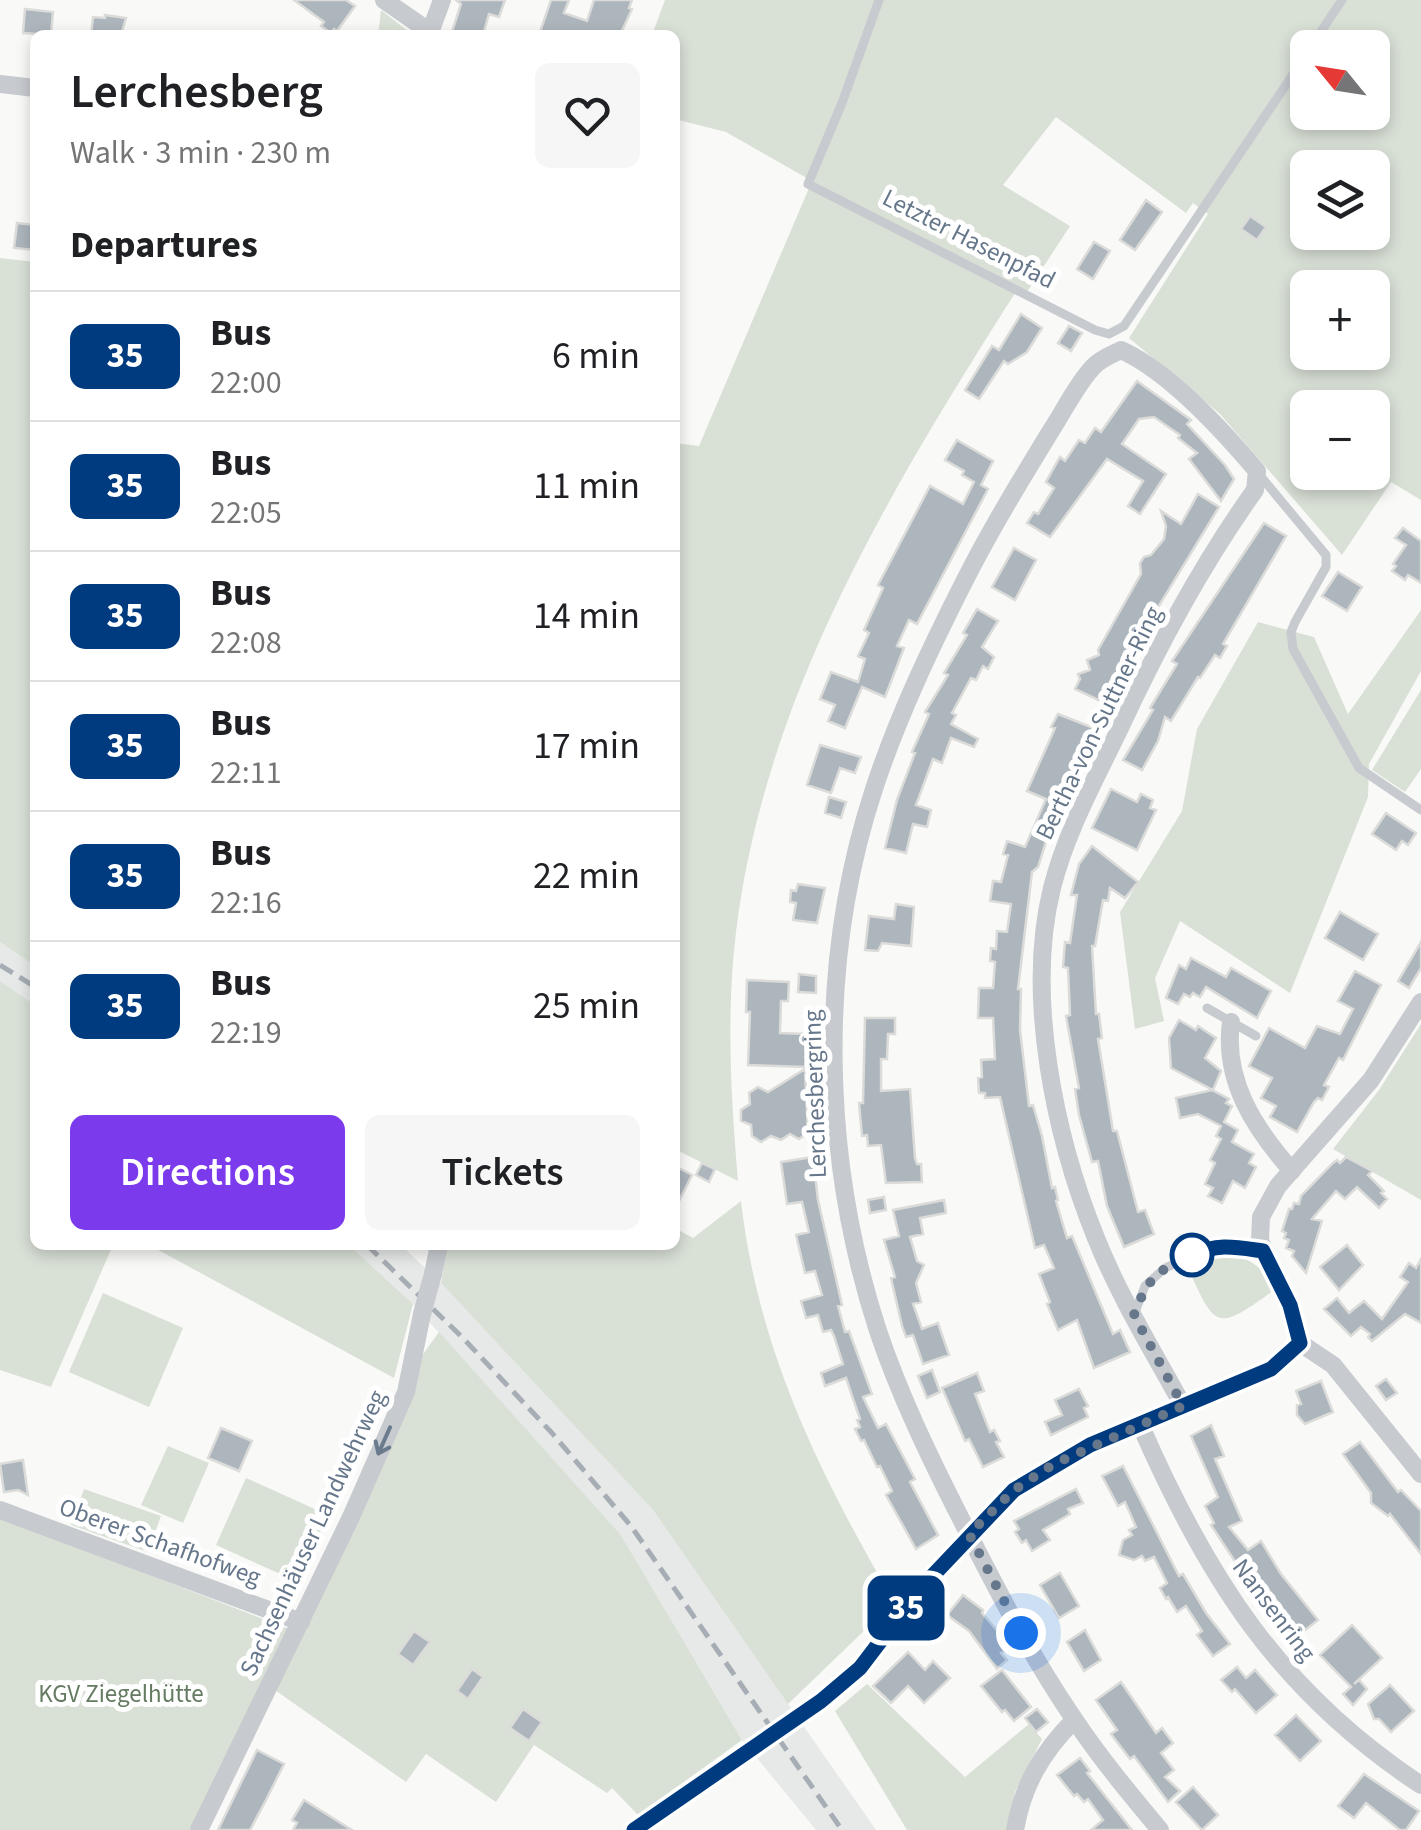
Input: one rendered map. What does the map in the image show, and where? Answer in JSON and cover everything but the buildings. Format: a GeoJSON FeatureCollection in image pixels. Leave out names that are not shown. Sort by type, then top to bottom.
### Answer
{"type":"FeatureCollection","features":[{"type":"Feature","properties":{"kind":"street"},"geometry":{"type":"LineString","coordinates":[[384,0],[425,30]]}},
{"type":"Feature","properties":{"kind":"street"},"geometry":{"type":"LineString","coordinates":[[431,30],[442,0]]}},
{"type":"Feature","properties":{"kind":"street"},"geometry":{"type":"LineString","coordinates":[[0,84],[30,87]]}},
{"type":"Feature","properties":{"kind":"street","name":"Lerchesbergring"},"geometry":{"type":"LineString","coordinates":[[1160,1830],[1074,1720],[1012,1617],[902,1396],[859,1266],[845,1198],[837,1120],[836,989],[852,879],[874,788],[906,701],[998,519],[1094,365],[1121,350],[1147,366],[1211,420],[1257,472]]}},
{"type":"Feature","properties":{"kind":"street","name":"Bertha-von-Suttner-Ring"},"geometry":{"type":"LineString","coordinates":[[1183,1406],[1096,1239],[1065,1143],[1048,1059],[1044,1002],[1046,920],[1064,848],[1130,706],[1172,625],[1255,490],[1257,472]]}},
{"type":"Feature","properties":{"kind":"street"},"geometry":{"type":"LineString","coordinates":[[1421,1002],[1371,1080],[1278,1186],[1261,1218],[1259,1232],[1263,1251],[1290,1305],[1300,1343],[1333,1364],[1421,1474]]}},
{"type":"Feature","properties":{"kind":"street"},"geometry":{"type":"LineString","coordinates":[[1231,1022],[1231,1059],[1241,1095],[1260,1133],[1292,1171]]}},
{"type":"Feature","properties":{"kind":"street","name":"Sachsenhäuser Landwehrweg"},"geometry":{"type":"LineString","coordinates":[[199,1830],[302,1622],[406,1392],[438,1250]]}},
{"type":"Feature","properties":{"kind":"street"},"geometry":{"type":"LineString","coordinates":[[634,1830],[821,1701],[860,1668],[921,1588],[1014,1490],[1054,1464],[1271,1369],[1300,1343]]}},
{"type":"Feature","properties":{"kind":"street","name":"Nansenring"},"geometry":{"type":"LineString","coordinates":[[1140,1424],[1190,1532],[1251,1628],[1339,1724],[1421,1785]]}},
{"type":"Feature","properties":{"kind":"street","name":"Oberer Schafhofweg"},"geometry":{"type":"LineString","coordinates":[[0,1510],[302,1622]]}},
{"type":"Feature","properties":{"kind":"street"},"geometry":{"type":"LineString","coordinates":[[1014,1830],[1020,1797],[1034,1769],[1074,1720]]}},
{"type":"Feature","properties":{"kind":"lane","name":"Letzter Hasenpfad"},"geometry":{"type":"LineString","coordinates":[[879,0],[808,184],[1060,313],[1109,334],[1124,326],[1290,78]]}},
{"type":"Feature","properties":{"kind":"lane"},"geometry":{"type":"LineString","coordinates":[[1322,30],[1342,0]]}},
{"type":"Feature","properties":{"kind":"lane"},"geometry":{"type":"LineString","coordinates":[[1257,472],[1326,555],[1326,567],[1292,632],[1293,649],[1359,768],[1421,810]]}},
{"type":"Feature","properties":{"kind":"lane"},"geometry":{"type":"LineString","coordinates":[[1208,1008],[1256,1036]]}},
{"type":"Feature","properties":{"kind":"lane"},"geometry":{"type":"LineString","coordinates":[[1134,1315],[1144,1286],[1165,1268],[1214,1246],[1263,1251]]}},
{"type":"Feature","properties":{"kind":"shaded area"},"geometry":{"type":"Polygon","coordinates":[[[0,942],[30,963],[30,1002],[0,981],[0,942]]]}},
{"type":"Feature","properties":{"kind":"shaded area"},"geometry":{"type":"Polygon","coordinates":[[[354,1250],[406,1250],[653,1510],[876,1830],[816,1830],[742,1740],[621,1535],[413,1304],[354,1250]]]}},
{"type":"Feature","properties":{"kind":"green space"},"geometry":{"type":"Polygon","coordinates":[[[665,0],[1421,0],[1421,500],[1390,483],[1390,390],[1290,390],[1290,490],[1386,490],[1342,555],[1220,414],[1129,338],[1208,214],[1193,203],[1186,213],[1056,117],[1003,185],[1070,226],[1027,292],[1019,287],[882,515],[805,676],[775,759],[751,844],[733,963],[731,1056],[738,1181],[680,1152],[680,444],[699,446],[812,181],[726,132],[680,120],[680,30],[654,30],[665,0]]]}},
{"type":"Feature","properties":{"kind":"green space"},"geometry":{"type":"Polygon","coordinates":[[[381,10],[407,30],[379,30],[381,10]]]}},
{"type":"Feature","properties":{"kind":"green space"},"geometry":{"type":"Polygon","coordinates":[[[0,258],[30,261],[30,963],[0,942],[0,258]]]}},
{"type":"Feature","properties":{"kind":"green space"},"geometry":{"type":"Polygon","coordinates":[[[1421,610],[1421,671],[1369,764],[1368,797],[1290,993],[1180,921],[1155,978],[1164,1021],[1135,1029],[1120,912],[1182,811],[1197,729],[1258,622],[1314,637],[1348,714],[1421,610]]]}},
{"type":"Feature","properties":{"kind":"green space"},"geometry":{"type":"Polygon","coordinates":[[[1421,690],[1421,769],[1405,792],[1372,770],[1421,690]]]}},
{"type":"Feature","properties":{"kind":"green space"},"geometry":{"type":"Polygon","coordinates":[[[0,981],[30,1002],[30,1250],[111,1250],[51,1387],[0,1370],[0,981]]]}},
{"type":"Feature","properties":{"kind":"green space"},"geometry":{"type":"Polygon","coordinates":[[[1421,1024],[1421,1200],[1333,1149],[1379,1090],[1421,1024]]]}},
{"type":"Feature","properties":{"kind":"green space"},"geometry":{"type":"Polygon","coordinates":[[[741,1201],[762,1309],[796,1410],[841,1507],[894,1602],[788,1704],[653,1510],[441,1283],[446,1250],[680,1250],[680,1231],[693,1238],[741,1201]]]}},
{"type":"Feature","properties":{"kind":"green space"},"geometry":{"type":"Polygon","coordinates":[[[158,1250],[354,1250],[413,1304],[394,1378],[158,1250]]]}},
{"type":"Feature","properties":{"kind":"green space"},"geometry":{"type":"Polygon","coordinates":[[[1221,1256],[1239,1257],[1254,1264],[1273,1291],[1230,1317],[1213,1314],[1189,1270],[1221,1256]]]}},
{"type":"Feature","properties":{"kind":"green space"},"geometry":{"type":"Polygon","coordinates":[[[103,1293],[183,1328],[149,1407],[69,1372],[103,1293]]]}},
{"type":"Feature","properties":{"kind":"green space"},"geometry":{"type":"Polygon","coordinates":[[[439,1332],[621,1535],[742,1740],[638,1815],[612,1788],[607,1793],[534,1745],[496,1802],[426,1754],[406,1782],[272,1688],[421,1357],[439,1332]]]}},
{"type":"Feature","properties":{"kind":"green space"},"geometry":{"type":"Polygon","coordinates":[[[168,1446],[209,1463],[183,1523],[141,1505],[168,1446]]]}},
{"type":"Feature","properties":{"kind":"green space"},"geometry":{"type":"Polygon","coordinates":[[[246,1478],[328,1515],[298,1582],[216,1545],[246,1478]]]}},
{"type":"Feature","properties":{"kind":"green space"},"geometry":{"type":"Polygon","coordinates":[[[84,1489],[161,1516],[148,1552],[71,1525],[84,1489]]]}},
{"type":"Feature","properties":{"kind":"green space","name":"KGV Ziegelhütte"},"geometry":{"type":"Polygon","coordinates":[[[0,1517],[289,1629],[190,1830],[0,1830],[0,1517]]]}},
{"type":"Feature","properties":{"kind":"green space"},"geometry":{"type":"Polygon","coordinates":[[[867,1684],[965,1777],[1029,1724],[1042,1739],[1015,1792],[1008,1830],[907,1830],[835,1711],[867,1684]]]}},
{"type":"Feature","properties":{"kind":"railway"},"geometry":{"type":"LineString","coordinates":[[0,965],[30,984]]}},
{"type":"Feature","properties":{"kind":"railway"},"geometry":{"type":"LineString","coordinates":[[372,1250],[463,1338],[552,1433],[631,1526],[842,1830]]}},
{"type":"Feature","properties":{"kind":"bus line","name":"35"},"geometry":{"type":"LineString","coordinates":[[634,1830],[821,1701],[860,1668],[921,1588],[1014,1490],[1090,1445],[1271,1369],[1292,1352],[1300,1343],[1297,1328],[1263,1251],[1230,1245],[1214,1246],[1192,1255]]}},
{"type":"Feature","properties":{"kind":"route"},"geometry":{"type":"LineString","coordinates":[[1021,1633],[969,1534],[1014,1490],[1054,1464],[1183,1406],[1134,1315],[1144,1286],[1153,1276],[1192,1255]]}}]}
